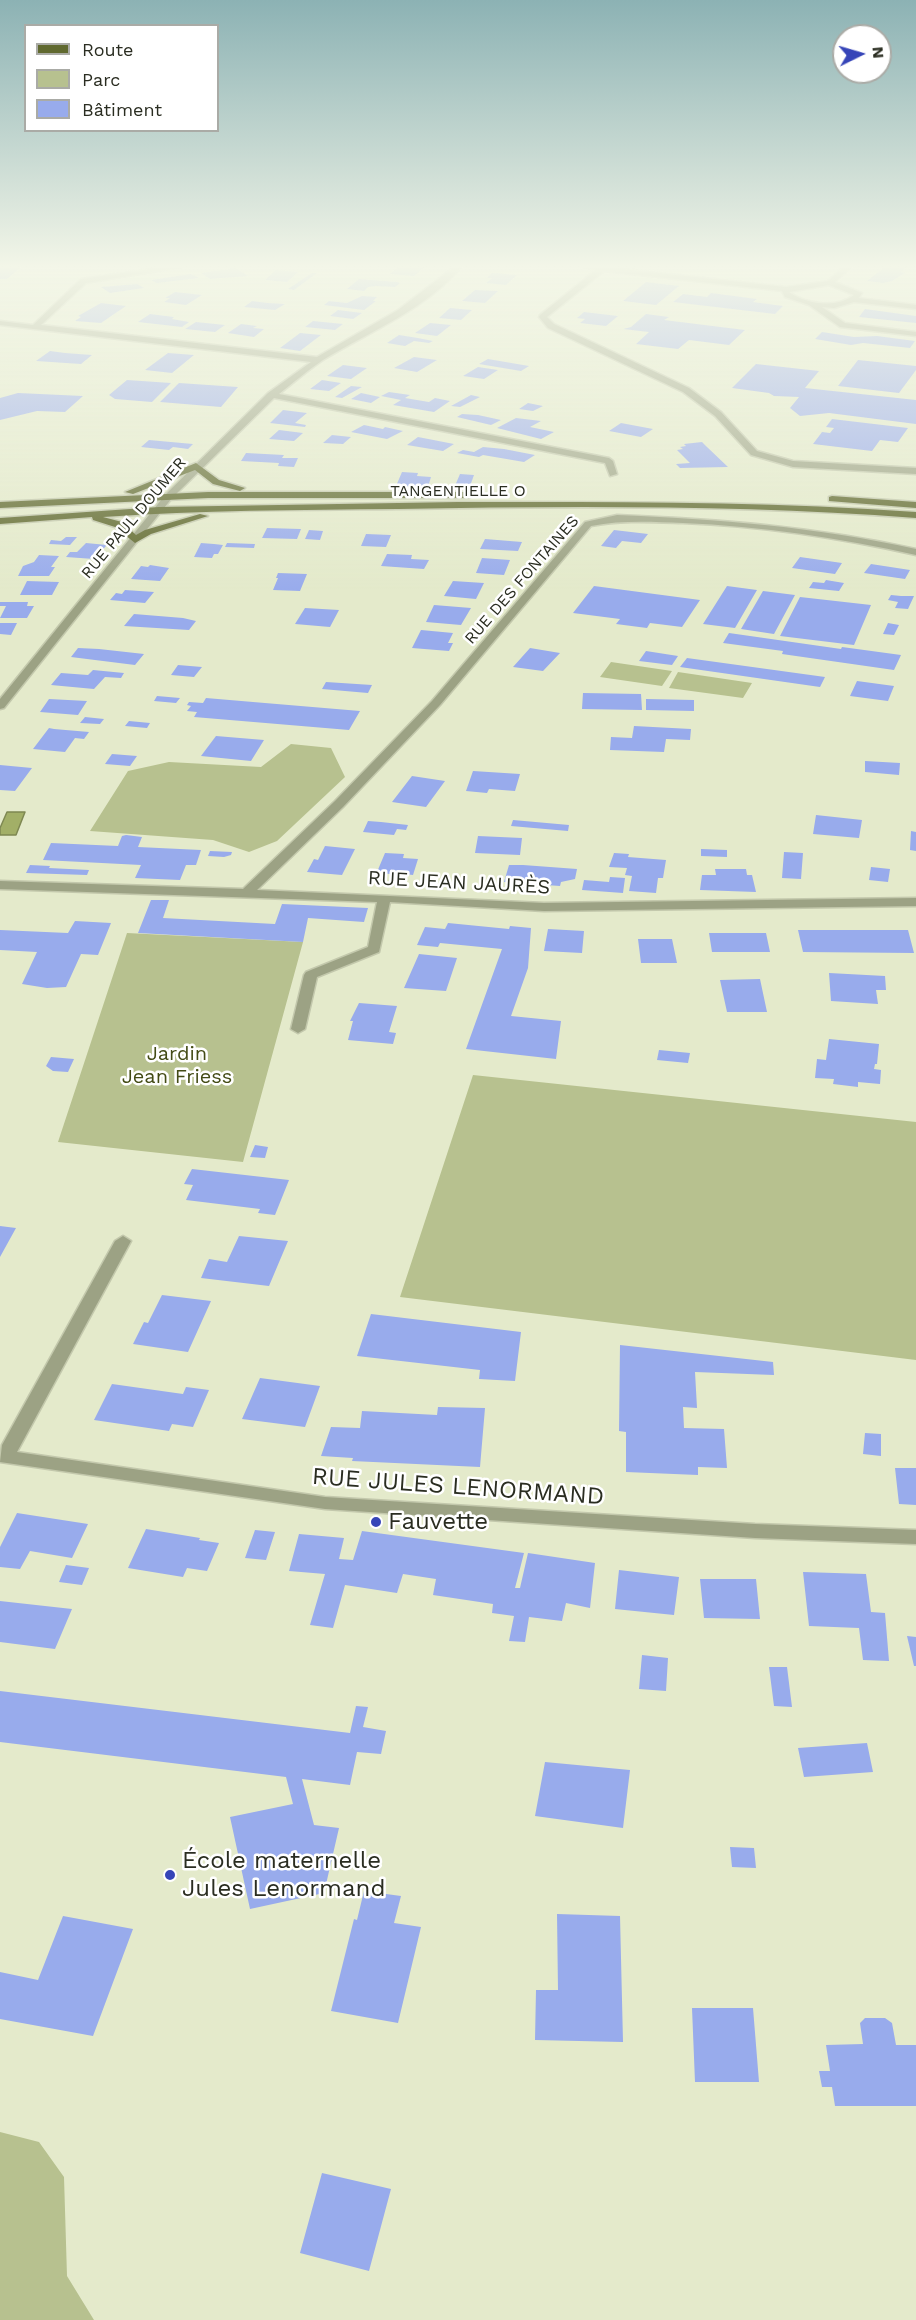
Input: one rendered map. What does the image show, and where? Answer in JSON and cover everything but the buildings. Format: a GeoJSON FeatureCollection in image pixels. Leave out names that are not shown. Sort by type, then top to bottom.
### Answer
{"type":"FeatureCollection","features":[{"type":"Feature","properties":{"kind":"main road"},"geometry":{"type":"LineString","coordinates":[[4,504],[123,493],[155,484],[196,466],[206,478],[235,488],[462,495]]}},
{"type":"Feature","properties":{"kind":"main road"},"geometry":{"type":"LineString","coordinates":[[159,510],[172,504],[207,500],[332,498],[368,494]]}},
{"type":"Feature","properties":{"kind":"main road","name":"TANGENTIELLE O"},"geometry":{"type":"LineString","coordinates":[[169,496],[368,494],[701,496],[916,504]]}},
{"type":"Feature","properties":{"kind":"main road"},"geometry":{"type":"LineString","coordinates":[[4,504],[169,496]]}},
{"type":"Feature","properties":{"kind":"main road"},"geometry":{"type":"LineString","coordinates":[[0,515],[147,504],[169,496]]}},
{"type":"Feature","properties":{"kind":"main road","name":"TANGENTIELLE O"},"geometry":{"type":"LineString","coordinates":[[0,522],[159,510],[287,508],[689,506],[916,516]]}},
{"type":"Feature","properties":{"kind":"main road"},"geometry":{"type":"LineString","coordinates":[[0,522],[95,518],[120,525],[129,530],[135,540],[148,532],[203,516],[287,508]]}},
{"type":"Feature","properties":{"kind":"street","name":"RUE PAUL DOUMER"},"geometry":{"type":"LineString","coordinates":[[0,706],[169,496],[196,466],[271,395],[297,375]]}},
{"type":"Feature","properties":{"kind":"street"},"geometry":{"type":"LineString","coordinates":[[655,375],[686,390],[718,414],[754,453],[770,459],[793,464],[916,471]]}},
{"type":"Feature","properties":{"kind":"street"},"geometry":{"type":"LineString","coordinates":[[271,395],[609,461],[613,474]]}},
{"type":"Feature","properties":{"kind":"street","name":"RUE DES FONTAINES"},"geometry":{"type":"LineString","coordinates":[[247,892],[339,804],[436,702],[588,524],[617,518],[675,518],[853,538],[916,552]]}},
{"type":"Feature","properties":{"kind":"street","name":"RUE JEAN JAURÈS"},"geometry":{"type":"LineString","coordinates":[[0,885],[161,892],[247,892],[544,907],[916,902]]}},
{"type":"Feature","properties":{"kind":"street"},"geometry":{"type":"LineString","coordinates":[[298,1029],[311,975],[374,949],[384,898]]}},
{"type":"Feature","properties":{"kind":"street"},"geometry":{"type":"LineString","coordinates":[[3,1457],[123,1240]]}},
{"type":"Feature","properties":{"kind":"street","name":"RUE JULES LENORMAND"},"geometry":{"type":"LineString","coordinates":[[3,1457],[325,1503],[755,1531],[916,1537]]}},
{"type":"Feature","properties":{"kind":"green space"},"geometry":{"type":"Polygon","coordinates":[[[611,662],[672,671],[662,686],[600,677],[611,662]]]}},
{"type":"Feature","properties":{"kind":"green space"},"geometry":{"type":"Polygon","coordinates":[[[678,672],[752,683],[743,698],[669,688],[678,672]]]}},
{"type":"Feature","properties":{"kind":"green space"},"geometry":{"type":"Polygon","coordinates":[[[291,744],[331,748],[345,777],[277,841],[249,852],[213,840],[90,831],[128,771],[169,762],[261,767],[291,744]]]}},
{"type":"Feature","properties":{"kind":"green space","name":"Jardin Jean Friess"},"geometry":{"type":"Polygon","coordinates":[[[127,933],[303,942],[243,1162],[58,1142],[127,933]]]}},
{"type":"Feature","properties":{"kind":"green space"},"geometry":{"type":"Polygon","coordinates":[[[473,1075],[916,1122],[916,1360],[400,1297],[473,1075]]]}},
{"type":"Feature","properties":{"kind":"green space"},"geometry":{"type":"Polygon","coordinates":[[[0,2132],[39,2142],[64,2177],[67,2276],[94,2320],[0,2320],[0,2132]]]}},
{"type":"Feature","properties":{"kind":"shaded area"},"geometry":{"type":"Polygon","coordinates":[[[7,812],[25,812],[16,835],[0,835],[0,828],[7,812]]]}},
{"type":"Feature","properties":{"kind":"place","name":"Fauvette"},"geometry":{"type":"Point","coordinates":[376,1522]}},
{"type":"Feature","properties":{"kind":"place","name":"École maternelle Jules Lenormand"},"geometry":{"type":"Point","coordinates":[170,1875]}}]}
